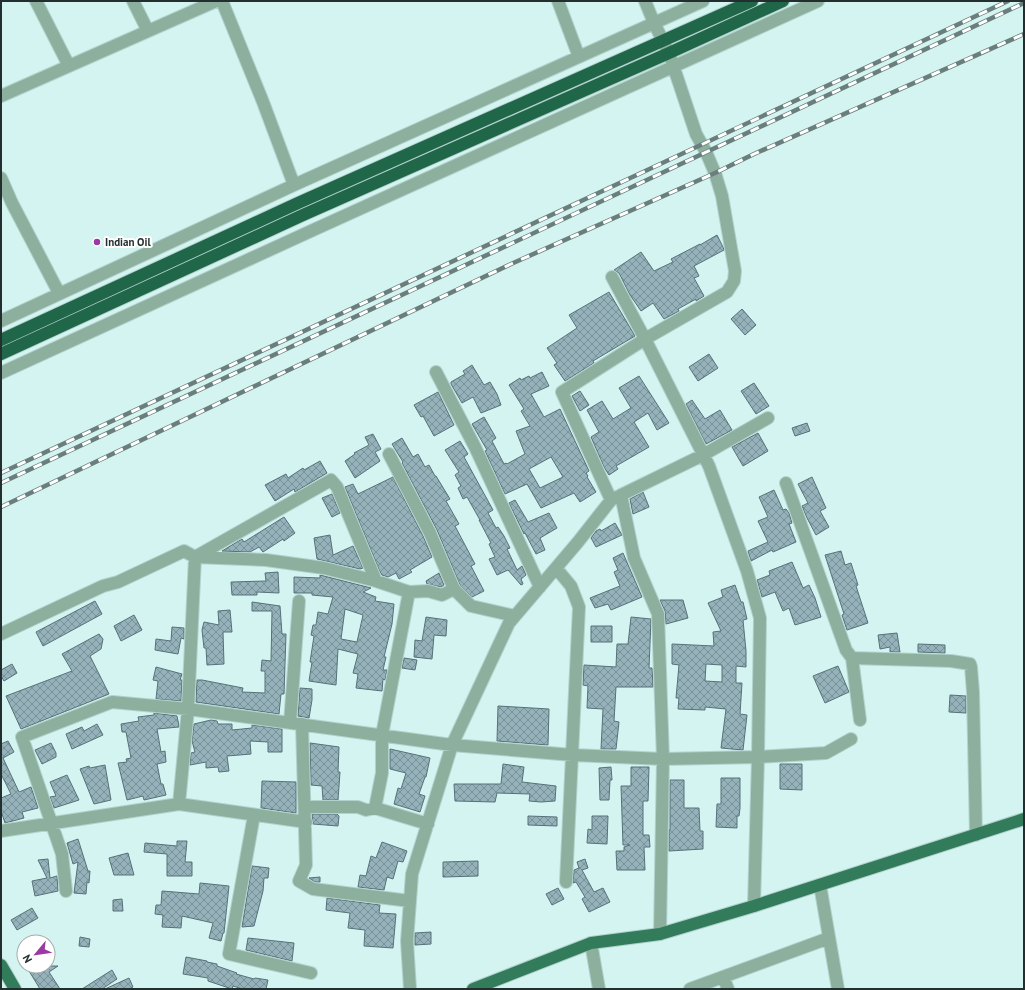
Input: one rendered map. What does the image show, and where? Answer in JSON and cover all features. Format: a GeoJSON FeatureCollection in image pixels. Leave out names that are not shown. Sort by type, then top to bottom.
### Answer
{"type":"FeatureCollection","features":[{"type":"Feature","properties":{"kind":"highway"},"geometry":{"type":"LineString","coordinates":[[1,340],[298,203],[752,1]]}},
{"type":"Feature","properties":{"kind":"highway"},"geometry":{"type":"LineString","coordinates":[[1,354],[303,215],[783,1]]}},
{"type":"Feature","properties":{"kind":"main road"},"geometry":{"type":"LineString","coordinates":[[473,989],[591,943],[660,934],[754,906],[1024,819]]}},
{"type":"Feature","properties":{"kind":"main road"},"geometry":{"type":"LineString","coordinates":[[1,965],[14,989]]}},
{"type":"Feature","properties":{"kind":"street"},"geometry":{"type":"LineString","coordinates":[[36,1],[69,66]]}},
{"type":"Feature","properties":{"kind":"street"},"geometry":{"type":"LineString","coordinates":[[134,1],[148,31]]}},
{"type":"Feature","properties":{"kind":"street"},"geometry":{"type":"LineString","coordinates":[[1,96],[216,1]]}},
{"type":"Feature","properties":{"kind":"street"},"geometry":{"type":"LineString","coordinates":[[222,1],[263,102],[294,185]]}},
{"type":"Feature","properties":{"kind":"street"},"geometry":{"type":"LineString","coordinates":[[558,1],[579,57]]}},
{"type":"Feature","properties":{"kind":"street"},"geometry":{"type":"LineString","coordinates":[[645,1],[654,24],[669,53],[696,134],[706,152],[722,196],[735,271],[734,281],[727,292],[645,339],[562,392],[616,498],[634,558],[658,614],[663,759],[660,934]]}},
{"type":"Feature","properties":{"kind":"street"},"geometry":{"type":"LineString","coordinates":[[1,321],[294,185],[703,1]]}},
{"type":"Feature","properties":{"kind":"street"},"geometry":{"type":"LineString","coordinates":[[1,373],[818,1]]}},
{"type":"Feature","properties":{"kind":"street"},"geometry":{"type":"LineString","coordinates":[[1,178],[12,203],[59,294]]}},
{"type":"Feature","properties":{"kind":"street"},"geometry":{"type":"LineString","coordinates":[[612,277],[709,466],[747,571],[760,618],[754,906]]}},
{"type":"Feature","properties":{"kind":"street"},"geometry":{"type":"LineString","coordinates":[[436,372],[475,447],[540,587]]}},
{"type":"Feature","properties":{"kind":"street"},"geometry":{"type":"LineString","coordinates":[[410,989],[407,941],[412,874],[452,745],[509,623],[616,498],[703,455],[768,418]]}},
{"type":"Feature","properties":{"kind":"street"},"geometry":{"type":"LineString","coordinates":[[389,454],[430,533],[454,589],[470,606],[515,616]]}},
{"type":"Feature","properties":{"kind":"street"},"geometry":{"type":"LineString","coordinates":[[195,557],[332,480],[337,487],[376,581]]}},
{"type":"Feature","properties":{"kind":"street"},"geometry":{"type":"LineString","coordinates":[[786,483],[846,650],[852,658],[860,720]]}},
{"type":"Feature","properties":{"kind":"street"},"geometry":{"type":"LineString","coordinates":[[1,634],[102,586],[118,582],[184,551],[195,557],[266,560],[324,568],[376,581],[409,592],[428,591],[442,595],[454,589]]}},
{"type":"Feature","properties":{"kind":"street"},"geometry":{"type":"LineString","coordinates":[[179,804],[188,709],[195,557]]}},
{"type":"Feature","properties":{"kind":"street"},"geometry":{"type":"LineString","coordinates":[[556,568],[571,586],[579,607],[566,882]]}},
{"type":"Feature","properties":{"kind":"street"},"geometry":{"type":"LineString","coordinates":[[375,808],[382,773],[382,735],[409,592]]}},
{"type":"Feature","properties":{"kind":"street"},"geometry":{"type":"LineString","coordinates":[[300,601],[296,724],[305,807],[306,865],[298,881],[313,889],[410,901]]}},
{"type":"Feature","properties":{"kind":"street"},"geometry":{"type":"LineString","coordinates":[[852,658],[951,660],[970,664],[973,692],[976,835]]}},
{"type":"Feature","properties":{"kind":"street"},"geometry":{"type":"LineString","coordinates":[[66,891],[62,854],[22,737],[112,702],[188,709],[452,745],[573,755],[663,759],[758,757],[826,753],[851,740]]}},
{"type":"Feature","properties":{"kind":"street"},"geometry":{"type":"LineString","coordinates":[[1,831],[179,804],[306,822]]}},
{"type":"Feature","properties":{"kind":"street"},"geometry":{"type":"LineString","coordinates":[[305,807],[358,807],[366,810],[375,808],[428,824]]}},
{"type":"Feature","properties":{"kind":"street"},"geometry":{"type":"LineString","coordinates":[[254,814],[228,954],[311,973]]}},
{"type":"Feature","properties":{"kind":"street"},"geometry":{"type":"LineString","coordinates":[[820,885],[838,989]]}},
{"type":"Feature","properties":{"kind":"street"},"geometry":{"type":"LineString","coordinates":[[690,989],[829,938]]}},
{"type":"Feature","properties":{"kind":"street"},"geometry":{"type":"LineString","coordinates":[[591,943],[599,989]]}},
{"type":"Feature","properties":{"kind":"street"},"geometry":{"type":"LineString","coordinates":[[724,977],[728,989]]}},
{"type":"Feature","properties":{"kind":"building"},"geometry":{"type":"Polygon","coordinates":[[[717,235],[724,250],[694,266],[699,276],[694,278],[704,296],[678,309],[679,311],[664,319],[653,303],[641,311],[630,295],[619,273],[614,270],[641,252],[654,271],[673,262],[671,259],[717,235]]]}},
{"type":"Feature","properties":{"kind":"building"},"geometry":{"type":"Polygon","coordinates":[[[609,292],[635,336],[593,361],[594,363],[565,381],[554,365],[557,363],[547,348],[577,328],[569,315],[609,292]]]}},
{"type":"Feature","properties":{"kind":"building"},"geometry":{"type":"Polygon","coordinates":[[[742,309],[756,325],[745,335],[731,319],[742,309]]]}},
{"type":"Feature","properties":{"kind":"building"},"geometry":{"type":"Polygon","coordinates":[[[709,354],[718,368],[698,381],[689,367],[709,354]]]}},
{"type":"Feature","properties":{"kind":"building"},"geometry":{"type":"Polygon","coordinates":[[[472,365],[484,385],[490,382],[501,405],[481,413],[473,397],[462,403],[451,382],[465,374],[463,371],[472,365]]]}},
{"type":"Feature","properties":{"kind":"building"},"geometry":{"type":"Polygon","coordinates":[[[542,372],[549,386],[531,394],[544,417],[560,409],[589,471],[586,473],[588,476],[587,477],[596,492],[580,502],[574,493],[541,508],[527,484],[505,494],[485,451],[487,450],[472,424],[484,417],[496,438],[492,441],[504,464],[507,464],[525,454],[516,431],[530,426],[521,411],[524,409],[509,385],[520,378],[521,380],[529,376],[530,378],[542,372]],[[551,457],[529,469],[540,488],[563,477],[551,457]]]}},
{"type":"Feature","properties":{"kind":"building"},"geometry":{"type":"Polygon","coordinates":[[[639,376],[669,423],[657,430],[648,413],[634,422],[649,447],[616,466],[618,469],[609,475],[591,437],[599,432],[587,410],[602,401],[613,419],[631,408],[619,388],[639,376]]]}},
{"type":"Feature","properties":{"kind":"building"},"geometry":{"type":"Polygon","coordinates":[[[754,383],[769,406],[756,414],[741,391],[754,383]]]}},
{"type":"Feature","properties":{"kind":"building"},"geometry":{"type":"Polygon","coordinates":[[[580,391],[589,405],[580,411],[572,396],[580,391]]]}},
{"type":"Feature","properties":{"kind":"building"},"geometry":{"type":"Polygon","coordinates":[[[438,392],[454,425],[434,436],[423,416],[421,417],[414,405],[438,392]]]}},
{"type":"Feature","properties":{"kind":"building"},"geometry":{"type":"Polygon","coordinates":[[[692,400],[705,419],[720,410],[732,430],[706,444],[686,404],[692,400]]]}},
{"type":"Feature","properties":{"kind":"building"},"geometry":{"type":"Polygon","coordinates":[[[807,423],[810,431],[795,436],[792,428],[807,423]]]}},
{"type":"Feature","properties":{"kind":"building"},"geometry":{"type":"Polygon","coordinates":[[[758,433],[768,451],[743,466],[732,447],[758,433]]]}},
{"type":"Feature","properties":{"kind":"building"},"geometry":{"type":"Polygon","coordinates":[[[373,434],[381,449],[375,452],[380,461],[355,478],[345,461],[355,454],[354,453],[369,445],[365,437],[373,434]]]}},
{"type":"Feature","properties":{"kind":"building"},"geometry":{"type":"Polygon","coordinates":[[[402,438],[413,457],[418,454],[425,467],[429,465],[450,499],[446,501],[459,524],[455,526],[475,564],[471,566],[484,591],[472,597],[460,585],[437,530],[402,463],[403,462],[392,444],[402,438]]]}},
{"type":"Feature","properties":{"kind":"building"},"geometry":{"type":"Polygon","coordinates":[[[460,441],[468,454],[464,457],[493,510],[488,513],[496,528],[498,527],[504,536],[510,548],[507,549],[517,570],[522,566],[526,575],[521,579],[523,584],[521,585],[508,570],[497,575],[489,559],[495,557],[489,544],[491,543],[467,497],[463,499],[458,488],[461,486],[455,475],[459,472],[445,450],[460,441]]]}},
{"type":"Feature","properties":{"kind":"building"},"geometry":{"type":"Polygon","coordinates":[[[320,461],[327,473],[295,492],[294,489],[275,501],[265,485],[286,474],[288,478],[303,468],[304,470],[320,461]]]}},
{"type":"Feature","properties":{"kind":"building"},"geometry":{"type":"Polygon","coordinates":[[[393,477],[432,557],[410,570],[412,572],[399,579],[396,573],[388,577],[382,575],[380,572],[345,487],[353,484],[358,494],[393,477]]]}},
{"type":"Feature","properties":{"kind":"building"},"geometry":{"type":"Polygon","coordinates":[[[812,477],[826,508],[820,511],[829,527],[816,535],[802,506],[808,503],[798,484],[812,477]]]}},
{"type":"Feature","properties":{"kind":"building"},"geometry":{"type":"Polygon","coordinates":[[[774,490],[783,510],[786,509],[789,513],[792,523],[789,524],[796,542],[773,552],[772,550],[751,561],[748,551],[768,542],[758,521],[768,517],[759,497],[774,490]]]}},
{"type":"Feature","properties":{"kind":"building"},"geometry":{"type":"Polygon","coordinates":[[[643,492],[649,507],[633,514],[630,499],[643,492]]]}},
{"type":"Feature","properties":{"kind":"building"},"geometry":{"type":"Polygon","coordinates":[[[332,494],[340,513],[332,517],[322,498],[332,494]]]}},
{"type":"Feature","properties":{"kind":"building"},"geometry":{"type":"Polygon","coordinates":[[[515,500],[528,522],[549,513],[557,528],[540,538],[545,550],[536,554],[525,533],[524,534],[509,503],[515,500]]]}},
{"type":"Feature","properties":{"kind":"building"},"geometry":{"type":"Polygon","coordinates":[[[284,517],[295,533],[284,541],[283,539],[263,552],[259,547],[250,552],[222,551],[242,539],[244,542],[284,517]]]}},
{"type":"Feature","properties":{"kind":"building"},"geometry":{"type":"Polygon","coordinates":[[[615,523],[622,535],[596,547],[591,538],[596,531],[600,529],[601,531],[615,523]]]}},
{"type":"Feature","properties":{"kind":"building"},"geometry":{"type":"Polygon","coordinates":[[[330,535],[333,555],[353,546],[363,568],[360,569],[317,559],[314,538],[330,535]]]}},
{"type":"Feature","properties":{"kind":"building"},"geometry":{"type":"Polygon","coordinates":[[[841,551],[845,565],[851,563],[858,585],[856,586],[868,623],[847,630],[842,615],[844,614],[825,555],[841,551]]]}},
{"type":"Feature","properties":{"kind":"building"},"geometry":{"type":"Polygon","coordinates":[[[623,553],[642,597],[611,610],[608,604],[595,608],[590,598],[620,586],[614,572],[618,570],[613,558],[623,553]]]}},
{"type":"Feature","properties":{"kind":"building"},"geometry":{"type":"Polygon","coordinates":[[[792,562],[803,588],[809,585],[821,617],[795,625],[789,608],[783,611],[775,592],[762,597],[757,580],[770,575],[769,571],[792,562]]]}},
{"type":"Feature","properties":{"kind":"building"},"geometry":{"type":"Polygon","coordinates":[[[278,572],[279,593],[257,592],[257,595],[232,595],[231,582],[266,581],[265,573],[278,572]]]}},
{"type":"Feature","properties":{"kind":"building"},"geometry":{"type":"Polygon","coordinates":[[[439,573],[444,585],[441,587],[427,584],[426,581],[439,573]]]}},
{"type":"Feature","properties":{"kind":"building"},"geometry":{"type":"Polygon","coordinates":[[[320,575],[371,588],[363,592],[376,597],[375,601],[394,604],[392,624],[384,657],[386,657],[383,670],[387,670],[385,680],[383,679],[382,691],[356,688],[358,674],[353,673],[358,654],[338,649],[336,685],[309,681],[314,636],[311,635],[313,625],[316,625],[318,612],[328,614],[333,597],[312,595],[312,593],[294,593],[294,577],[320,578],[320,575]],[[345,609],[341,639],[357,642],[363,615],[345,609]]]}},
{"type":"Feature","properties":{"kind":"building"},"geometry":{"type":"Polygon","coordinates":[[[735,585],[741,602],[743,602],[747,619],[743,620],[746,667],[736,666],[736,683],[742,683],[740,714],[747,715],[743,750],[721,748],[726,709],[705,707],[705,710],[678,709],[679,698],[676,698],[679,665],[672,664],[672,644],[714,646],[713,632],[721,631],[708,603],[723,597],[721,590],[735,585]],[[706,664],[705,681],[722,682],[722,665],[706,664]]]}},
{"type":"Feature","properties":{"kind":"building"},"geometry":{"type":"Polygon","coordinates":[[[660,600],[683,600],[688,618],[666,624],[665,611],[660,600]]]}},
{"type":"Feature","properties":{"kind":"building"},"geometry":{"type":"Polygon","coordinates":[[[95,601],[102,614],[43,646],[36,632],[95,601]]]}},
{"type":"Feature","properties":{"kind":"building"},"geometry":{"type":"Polygon","coordinates":[[[252,602],[280,606],[282,634],[286,634],[284,694],[281,694],[279,714],[196,702],[197,680],[243,688],[242,692],[265,693],[265,671],[261,671],[262,660],[271,661],[272,611],[252,611],[252,602]]]}},
{"type":"Feature","properties":{"kind":"building"},"geometry":{"type":"Polygon","coordinates":[[[230,610],[232,632],[223,632],[224,664],[207,665],[206,648],[204,648],[202,630],[204,622],[219,625],[218,611],[230,610]]]}},
{"type":"Feature","properties":{"kind":"building"},"geometry":{"type":"Polygon","coordinates":[[[134,615],[142,630],[121,641],[114,626],[134,615]]]}},
{"type":"Feature","properties":{"kind":"building"},"geometry":{"type":"Polygon","coordinates":[[[426,617],[447,620],[446,636],[434,635],[432,659],[414,657],[415,640],[422,641],[426,617]]]}},
{"type":"Feature","properties":{"kind":"building"},"geometry":{"type":"Polygon","coordinates":[[[631,617],[651,619],[649,668],[652,668],[653,687],[616,687],[614,721],[619,722],[616,749],[601,749],[603,709],[587,708],[588,686],[583,685],[584,665],[616,667],[617,644],[628,644],[631,617]]]}},
{"type":"Feature","properties":{"kind":"building"},"geometry":{"type":"Polygon","coordinates":[[[591,626],[612,626],[612,642],[591,642],[591,626]]]}},
{"type":"Feature","properties":{"kind":"building"},"geometry":{"type":"Polygon","coordinates":[[[172,627],[184,628],[184,639],[181,638],[178,654],[155,650],[156,639],[171,641],[172,627]]]}},
{"type":"Feature","properties":{"kind":"building"},"geometry":{"type":"Polygon","coordinates":[[[897,633],[900,652],[890,652],[890,647],[880,649],[878,635],[897,633]]]}},
{"type":"Feature","properties":{"kind":"building"},"geometry":{"type":"Polygon","coordinates":[[[99,634],[103,639],[101,649],[90,656],[109,694],[21,729],[6,696],[72,671],[62,654],[99,634]]]}},
{"type":"Feature","properties":{"kind":"building"},"geometry":{"type":"Polygon","coordinates":[[[918,644],[945,645],[945,653],[918,652],[918,644]]]}},
{"type":"Feature","properties":{"kind":"building"},"geometry":{"type":"Polygon","coordinates":[[[404,658],[417,660],[415,670],[402,668],[404,658]]]}},
{"type":"Feature","properties":{"kind":"building"},"geometry":{"type":"Polygon","coordinates":[[[12,664],[17,673],[4,681],[1,676],[1,670],[12,664]]]}},
{"type":"Feature","properties":{"kind":"building"},"geometry":{"type":"Polygon","coordinates":[[[838,666],[849,692],[825,703],[813,676],[838,666]]]}},
{"type":"Feature","properties":{"kind":"building"},"geometry":{"type":"Polygon","coordinates":[[[156,667],[182,674],[180,680],[182,680],[181,701],[156,699],[158,681],[153,680],[156,667]]]}},
{"type":"Feature","properties":{"kind":"building"},"geometry":{"type":"Polygon","coordinates":[[[300,688],[312,689],[309,718],[298,716],[300,688]]]}},
{"type":"Feature","properties":{"kind":"building"},"geometry":{"type":"Polygon","coordinates":[[[950,695],[966,696],[966,713],[949,712],[950,695]]]}},
{"type":"Feature","properties":{"kind":"building"},"geometry":{"type":"Polygon","coordinates":[[[498,706],[549,709],[548,745],[497,741],[498,706]]]}},
{"type":"Feature","properties":{"kind":"building"},"geometry":{"type":"Polygon","coordinates":[[[154,713],[177,716],[179,726],[157,729],[161,752],[165,751],[166,762],[157,764],[161,784],[163,784],[166,795],[144,800],[143,796],[127,800],[118,763],[127,762],[126,759],[131,758],[126,732],[122,732],[121,724],[139,721],[138,717],[154,715],[154,713]]]}},
{"type":"Feature","properties":{"kind":"building"},"geometry":{"type":"Polygon","coordinates":[[[211,720],[217,721],[218,724],[232,724],[232,730],[252,728],[252,725],[282,729],[282,752],[268,752],[268,742],[250,741],[251,754],[227,756],[229,771],[219,772],[218,767],[206,768],[206,762],[190,765],[191,753],[195,752],[192,741],[194,724],[211,720]]]}},
{"type":"Feature","properties":{"kind":"building"},"geometry":{"type":"Polygon","coordinates":[[[97,724],[103,735],[72,749],[66,734],[82,727],[84,731],[97,724]]]}},
{"type":"Feature","properties":{"kind":"building"},"geometry":{"type":"Polygon","coordinates":[[[8,741],[14,752],[3,758],[19,792],[31,787],[38,808],[22,812],[24,818],[5,823],[1,811],[1,798],[11,794],[1,774],[1,744],[8,741]]]}},
{"type":"Feature","properties":{"kind":"building"},"geometry":{"type":"Polygon","coordinates":[[[51,743],[56,753],[56,757],[42,764],[35,750],[51,743]]]}},
{"type":"Feature","properties":{"kind":"building"},"geometry":{"type":"Polygon","coordinates":[[[310,743],[339,747],[338,772],[340,772],[338,800],[323,800],[322,786],[311,785],[310,743]]]}},
{"type":"Feature","properties":{"kind":"building"},"geometry":{"type":"Polygon","coordinates":[[[390,749],[430,758],[426,777],[419,794],[425,796],[420,812],[394,804],[398,788],[401,789],[406,773],[390,769],[390,749]]]}},
{"type":"Feature","properties":{"kind":"building"},"geometry":{"type":"Polygon","coordinates":[[[503,764],[524,767],[522,782],[556,786],[555,801],[529,801],[530,794],[497,793],[495,802],[455,801],[454,784],[501,784],[503,764]]]}},
{"type":"Feature","properties":{"kind":"building"},"geometry":{"type":"Polygon","coordinates":[[[780,764],[802,764],[802,790],[780,789],[780,764]]]}},
{"type":"Feature","properties":{"kind":"building"},"geometry":{"type":"Polygon","coordinates":[[[105,765],[111,800],[94,804],[80,769],[89,766],[90,768],[105,765]]]}},
{"type":"Feature","properties":{"kind":"building"},"geometry":{"type":"Polygon","coordinates":[[[611,767],[612,780],[610,780],[609,800],[600,800],[599,768],[611,767]]]}},
{"type":"Feature","properties":{"kind":"building"},"geometry":{"type":"Polygon","coordinates":[[[631,767],[649,767],[648,801],[643,801],[643,835],[649,835],[650,847],[644,847],[645,870],[617,870],[616,851],[624,851],[624,847],[630,845],[623,845],[621,786],[631,786],[631,767]]]}},
{"type":"Feature","properties":{"kind":"building"},"geometry":{"type":"Polygon","coordinates":[[[67,775],[79,800],[54,808],[50,797],[56,796],[50,782],[67,775]]]}},
{"type":"Feature","properties":{"kind":"building"},"geometry":{"type":"Polygon","coordinates":[[[721,778],[740,778],[740,808],[739,816],[737,816],[737,828],[716,827],[717,804],[721,804],[721,778]]]}},
{"type":"Feature","properties":{"kind":"building"},"geometry":{"type":"Polygon","coordinates":[[[670,780],[684,780],[684,808],[699,808],[700,831],[703,831],[703,849],[669,851],[670,780]]]}},
{"type":"Feature","properties":{"kind":"building"},"geometry":{"type":"Polygon","coordinates":[[[262,781],[296,782],[296,813],[261,808],[262,781]]]}},
{"type":"Feature","properties":{"kind":"building"},"geometry":{"type":"Polygon","coordinates":[[[312,814],[337,814],[339,816],[338,826],[313,824],[312,814]]]}},
{"type":"Feature","properties":{"kind":"building"},"geometry":{"type":"Polygon","coordinates":[[[528,816],[557,817],[557,826],[528,825],[528,816]]]}},
{"type":"Feature","properties":{"kind":"building"},"geometry":{"type":"Polygon","coordinates":[[[592,816],[608,816],[607,844],[587,843],[588,829],[592,830],[592,816]]]}},
{"type":"Feature","properties":{"kind":"building"},"geometry":{"type":"Polygon","coordinates":[[[78,839],[88,871],[90,871],[86,894],[74,893],[78,862],[73,864],[67,843],[78,839]]]}},
{"type":"Feature","properties":{"kind":"building"},"geometry":{"type":"Polygon","coordinates":[[[177,841],[187,841],[185,862],[192,862],[192,876],[167,876],[167,854],[144,852],[145,843],[177,846],[177,841]]]}},
{"type":"Feature","properties":{"kind":"building"},"geometry":{"type":"Polygon","coordinates":[[[382,842],[407,851],[403,862],[398,861],[393,879],[387,877],[384,890],[358,887],[360,875],[366,876],[371,856],[376,858],[382,842]]]}},
{"type":"Feature","properties":{"kind":"building"},"geometry":{"type":"Polygon","coordinates":[[[128,853],[134,875],[114,875],[109,858],[128,853]]]}},
{"type":"Feature","properties":{"kind":"building"},"geometry":{"type":"Polygon","coordinates":[[[48,859],[50,878],[57,876],[58,891],[35,896],[32,881],[47,878],[38,860],[48,859]]]}},
{"type":"Feature","properties":{"kind":"building"},"geometry":{"type":"Polygon","coordinates":[[[585,859],[588,868],[582,870],[594,892],[603,888],[610,902],[589,912],[582,899],[585,897],[576,882],[573,883],[574,870],[579,868],[577,862],[585,859]]]}},
{"type":"Feature","properties":{"kind":"building"},"geometry":{"type":"Polygon","coordinates":[[[478,861],[478,876],[443,877],[443,862],[478,861]]]}},
{"type":"Feature","properties":{"kind":"building"},"geometry":{"type":"Polygon","coordinates":[[[252,866],[269,868],[268,878],[264,878],[263,891],[254,926],[242,927],[252,866]]]}},
{"type":"Feature","properties":{"kind":"building"},"geometry":{"type":"Polygon","coordinates":[[[320,877],[320,882],[315,882],[309,878],[320,877]]]}},
{"type":"Feature","properties":{"kind":"building"},"geometry":{"type":"Polygon","coordinates":[[[200,883],[229,886],[224,933],[221,941],[209,938],[213,923],[182,916],[181,928],[162,927],[163,915],[155,914],[156,905],[161,905],[162,891],[199,894],[200,883]]]}},
{"type":"Feature","properties":{"kind":"building"},"geometry":{"type":"Polygon","coordinates":[[[558,888],[564,899],[552,905],[546,894],[558,888]]]}},
{"type":"Feature","properties":{"kind":"building"},"geometry":{"type":"Polygon","coordinates":[[[327,898],[380,905],[379,913],[396,914],[393,948],[364,946],[365,930],[348,928],[350,913],[326,910],[327,898]]]}},
{"type":"Feature","properties":{"kind":"building"},"geometry":{"type":"Polygon","coordinates":[[[122,899],[123,911],[113,911],[113,900],[122,899]]]}},
{"type":"Feature","properties":{"kind":"building"},"geometry":{"type":"Polygon","coordinates":[[[32,908],[38,918],[17,930],[11,920],[32,908]]]}},
{"type":"Feature","properties":{"kind":"building"},"geometry":{"type":"Polygon","coordinates":[[[431,932],[431,944],[415,945],[415,933],[431,932]]]}},
{"type":"Feature","properties":{"kind":"building"},"geometry":{"type":"Polygon","coordinates":[[[80,937],[90,939],[89,947],[79,946],[80,937]]]}},
{"type":"Feature","properties":{"kind":"building"},"geometry":{"type":"Polygon","coordinates":[[[248,938],[294,943],[292,961],[246,950],[248,938]]]}},
{"type":"Feature","properties":{"kind":"building"},"geometry":{"type":"Polygon","coordinates":[[[186,957],[217,964],[217,966],[237,973],[236,974],[254,979],[268,980],[266,989],[243,989],[233,986],[232,989],[208,981],[208,978],[183,974],[186,957]]]}},
{"type":"Feature","properties":{"kind":"building"},"geometry":{"type":"Polygon","coordinates":[[[112,970],[117,979],[102,989],[82,989],[112,970]]]}},
{"type":"Feature","properties":{"kind":"building"},"geometry":{"type":"Polygon","coordinates":[[[31,974],[50,974],[60,989],[40,989],[31,974]]]}},
{"type":"Feature","properties":{"kind":"building"},"geometry":{"type":"Polygon","coordinates":[[[129,978],[133,987],[129,989],[105,989],[129,978]]]}},
{"type":"Feature","properties":{"kind":"railway"},"geometry":{"type":"LineString","coordinates":[[1,473],[1008,1]]}},
{"type":"Feature","properties":{"kind":"railway"},"geometry":{"type":"LineString","coordinates":[[1,483],[1024,3]]}},
{"type":"Feature","properties":{"kind":"railway"},"geometry":{"type":"LineString","coordinates":[[1,507],[511,264],[1024,34]]}},
{"type":"Feature","properties":{"kind":"place","name":"Indian Oil"},"geometry":{"type":"Point","coordinates":[97,242]}}]}
